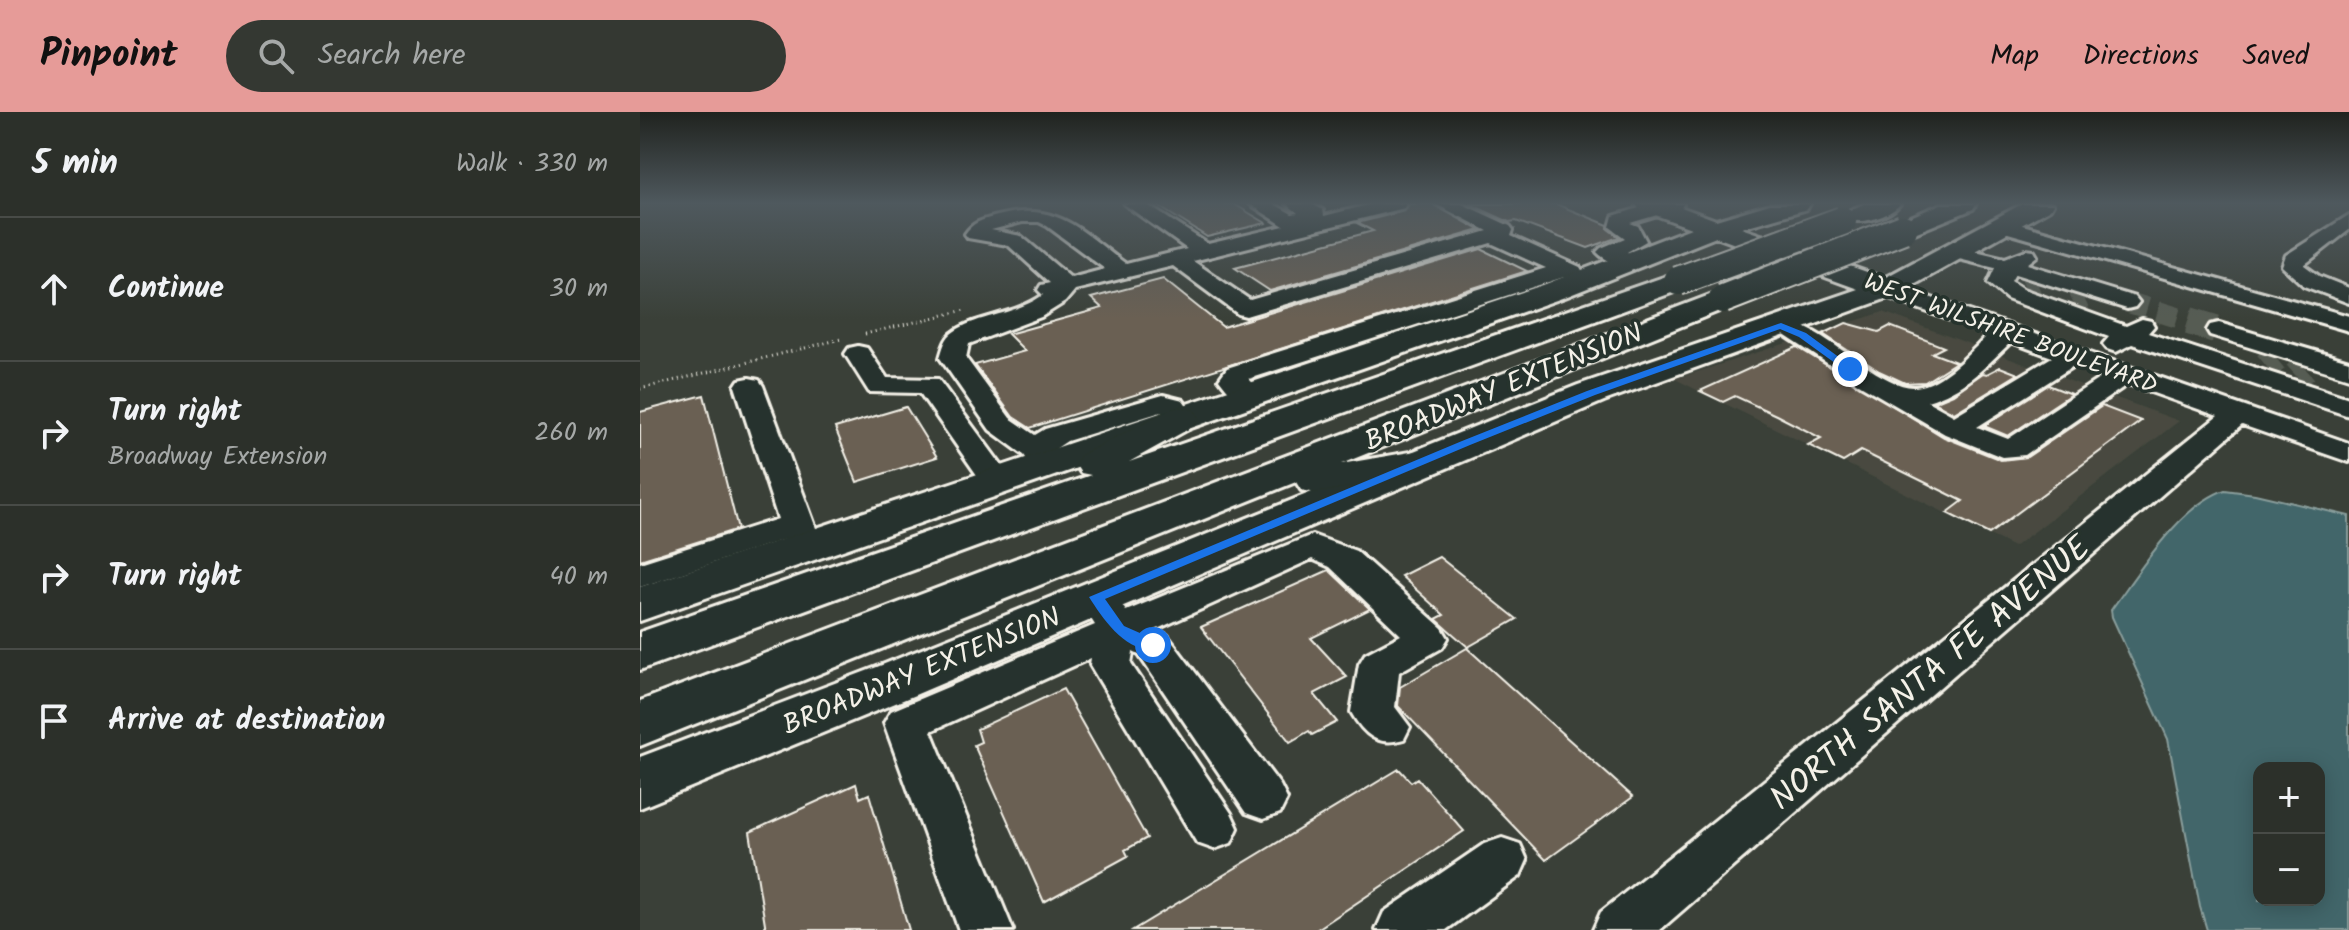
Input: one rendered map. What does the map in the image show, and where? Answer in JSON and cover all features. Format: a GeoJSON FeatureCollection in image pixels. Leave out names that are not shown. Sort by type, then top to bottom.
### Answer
{"type":"FeatureCollection","features":[{"type":"Feature","properties":{"kind":"main road"},"geometry":{"type":"LineString","coordinates":[[640,604],[800,535],[997,481],[1040,457],[1181,418],[1250,395],[1575,274],[1618,242]]}},
{"type":"Feature","properties":{"kind":"main road"},"geometry":{"type":"LineString","coordinates":[[1659,242],[1662,248]]}},
{"type":"Feature","properties":{"kind":"main road"},"geometry":{"type":"LineString","coordinates":[[1662,248],[1677,242]]}},
{"type":"Feature","properties":{"kind":"main road","name":"WEST WILSHIRE BOULEVARD"},"geometry":{"type":"LineString","coordinates":[[1755,242],[1886,289]]}},
{"type":"Feature","properties":{"kind":"main road","name":"BROADWAY EXTENSION"},"geometry":{"type":"LineString","coordinates":[[640,651],[1784,242]]}},
{"type":"Feature","properties":{"kind":"main road"},"geometry":{"type":"LineString","coordinates":[[1817,242],[1865,259],[1890,262],[1946,256]]}},
{"type":"Feature","properties":{"kind":"main road","name":"BROADWAY EXTENSION"},"geometry":{"type":"LineString","coordinates":[[640,724],[1869,242]]}},
{"type":"Feature","properties":{"kind":"main road","name":"BROADWAY EXTENSION"},"geometry":{"type":"LineString","coordinates":[[640,783],[1108,614],[1416,463],[1591,393],[1886,289],[1971,242]]}},
{"type":"Feature","properties":{"kind":"main road"},"geometry":{"type":"LineString","coordinates":[[1662,248],[1714,251],[1798,281],[1812,295],[1797,320]]}},
{"type":"Feature","properties":{"kind":"main road"},"geometry":{"type":"LineString","coordinates":[[949,540],[1181,418]]}},
{"type":"Feature","properties":{"kind":"main road"},"geometry":{"type":"LineString","coordinates":[[1193,508],[1416,463]]}},
{"type":"Feature","properties":{"kind":"street"},"geometry":{"type":"LineString","coordinates":[[1016,242],[1058,288]]}},
{"type":"Feature","properties":{"kind":"street"},"geometry":{"type":"LineString","coordinates":[[1081,242],[1123,272]]}},
{"type":"Feature","properties":{"kind":"street"},"geometry":{"type":"LineString","coordinates":[[1173,242],[1246,309],[1472,242]]}},
{"type":"Feature","properties":{"kind":"street"},"geometry":{"type":"LineString","coordinates":[[1191,260],[1237,242]]}},
{"type":"Feature","properties":{"kind":"street"},"geometry":{"type":"LineString","coordinates":[[1040,457],[1000,424],[953,358],[957,343],[963,336],[1047,305],[1058,288],[1265,242]]}},
{"type":"Feature","properties":{"kind":"street"},"geometry":{"type":"LineString","coordinates":[[1506,242],[1575,274]]}},
{"type":"Feature","properties":{"kind":"street"},"geometry":{"type":"LineString","coordinates":[[2052,242],[2008,265],[1999,283],[2160,329],[2349,370]]}},
{"type":"Feature","properties":{"kind":"street"},"geometry":{"type":"LineString","coordinates":[[2058,242],[2349,324]]}},
{"type":"Feature","properties":{"kind":"street"},"geometry":{"type":"LineString","coordinates":[[2312,242],[2294,260],[2293,266],[2301,276],[2349,296]]}},
{"type":"Feature","properties":{"kind":"street"},"geometry":{"type":"LineString","coordinates":[[1946,256],[2008,265],[2330,406]]}},
{"type":"Feature","properties":{"kind":"street","name":"WEST WILSHIRE BOULEVARD"},"geometry":{"type":"LineString","coordinates":[[1886,289],[2349,453]]}},
{"type":"Feature","properties":{"kind":"street"},"geometry":{"type":"LineString","coordinates":[[1797,320],[1802,335],[1850,369],[1955,428],[2002,448],[2014,449],[2125,374]]}},
{"type":"Feature","properties":{"kind":"street"},"geometry":{"type":"LineString","coordinates":[[1955,428],[2083,359],[2160,329]]}},
{"type":"Feature","properties":{"kind":"street"},"geometry":{"type":"LineString","coordinates":[[1898,396],[1925,396],[1961,377],[2006,332]]}},
{"type":"Feature","properties":{"kind":"street"},"geometry":{"type":"LineString","coordinates":[[858,354],[879,386],[928,385],[997,481]]}},
{"type":"Feature","properties":{"kind":"street"},"geometry":{"type":"LineString","coordinates":[[2286,431],[2330,406],[2349,379]]}},
{"type":"Feature","properties":{"kind":"street"},"geometry":{"type":"LineString","coordinates":[[640,575],[800,535],[749,386]]}},
{"type":"Feature","properties":{"kind":"street","name":"NORTH SANTA FE AVENUE"},"geometry":{"type":"LineString","coordinates":[[1620,930],[2238,414]]}},
{"type":"Feature","properties":{"kind":"street"},"geometry":{"type":"LineString","coordinates":[[986,930],[906,723],[1108,614],[1312,546],[1343,559],[1428,638],[1379,664],[1373,712],[1388,727]]}},
{"type":"Feature","properties":{"kind":"street"},"geometry":{"type":"LineString","coordinates":[[1108,614],[1153,645],[1263,799]]}},
{"type":"Feature","properties":{"kind":"street"},"geometry":{"type":"LineString","coordinates":[[1108,614],[1110,665],[1214,828]]}},
{"type":"Feature","properties":{"kind":"street"},"geometry":{"type":"LineString","coordinates":[[1403,930],[1502,860]]}},
{"type":"Feature","properties":{"kind":"shaded area"},"geometry":{"type":"Polygon","coordinates":[[[1883,312],[2179,421],[2014,547],[1675,379],[1883,312]]]}},
{"type":"Feature","properties":{"kind":"water"},"geometry":{"type":"Polygon","coordinates":[[[2225,490],[2349,516],[2349,930],[2207,930],[2168,739],[2111,610],[2161,542],[2192,510],[2225,490]]]}},
{"type":"Feature","properties":{"kind":"building"},"geometry":{"type":"Polygon","coordinates":[[[1331,242],[1438,242],[1270,291],[1235,268],[1331,242]]]}},
{"type":"Feature","properties":{"kind":"building"},"geometry":{"type":"Polygon","coordinates":[[[1572,242],[1604,242],[1588,248],[1572,242]]]}},
{"type":"Feature","properties":{"kind":"building"},"geometry":{"type":"Polygon","coordinates":[[[1481,249],[1527,271],[1030,428],[1013,417],[975,365],[1025,351],[1008,334],[1102,308],[1091,298],[1163,279],[1223,327],[1481,249]]]}},
{"type":"Feature","properties":{"kind":"building"},"geometry":{"type":"Polygon","coordinates":[[[1846,323],[1879,332],[1890,326],[1944,347],[1932,353],[1956,362],[1925,382],[1905,383],[1879,371],[1823,334],[1846,323]]]}},
{"type":"Feature","properties":{"kind":"building"},"geometry":{"type":"Polygon","coordinates":[[[1797,347],[1944,437],[2001,460],[2027,457],[2102,406],[2141,421],[1989,534],[1947,513],[1963,501],[1861,451],[1843,462],[1808,445],[1821,438],[1776,415],[1735,396],[1723,402],[1700,391],[1797,347]]]}},
{"type":"Feature","properties":{"kind":"building"},"geometry":{"type":"Polygon","coordinates":[[[2000,367],[2018,374],[1954,413],[1934,402],[1953,394],[1983,373],[2000,367]]]}},
{"type":"Feature","properties":{"kind":"building"},"geometry":{"type":"Polygon","coordinates":[[[2048,385],[2071,394],[2008,436],[1984,426],[2048,385]]]}},
{"type":"Feature","properties":{"kind":"building"},"geometry":{"type":"Polygon","coordinates":[[[704,395],[738,529],[640,560],[640,412],[704,395]]]}},
{"type":"Feature","properties":{"kind":"building"},"geometry":{"type":"Polygon","coordinates":[[[906,407],[937,457],[857,482],[835,428],[906,407]]]}},
{"type":"Feature","properties":{"kind":"building"},"geometry":{"type":"Polygon","coordinates":[[[1439,557],[1517,619],[1468,647],[1436,619],[1444,615],[1401,576],[1439,557]]]}},
{"type":"Feature","properties":{"kind":"building"},"geometry":{"type":"Polygon","coordinates":[[[1329,570],[1370,609],[1311,638],[1347,677],[1314,694],[1337,722],[1312,735],[1309,731],[1290,742],[1201,627],[1329,570]]]}},
{"type":"Feature","properties":{"kind":"building"},"geometry":{"type":"Polygon","coordinates":[[[1467,648],[1633,797],[1546,860],[1398,706],[1400,687],[1467,648]]]}},
{"type":"Feature","properties":{"kind":"building"},"geometry":{"type":"Polygon","coordinates":[[[1063,689],[1147,838],[1125,850],[1128,856],[1044,902],[974,745],[981,742],[977,729],[1063,689]]]}},
{"type":"Feature","properties":{"kind":"building"},"geometry":{"type":"Polygon","coordinates":[[[1399,769],[1411,782],[1417,778],[1464,831],[1316,930],[1133,930],[1399,769]]]}},
{"type":"Feature","properties":{"kind":"building"},"geometry":{"type":"Polygon","coordinates":[[[856,784],[860,798],[869,794],[909,930],[766,930],[750,832],[856,784]]]}},
{"type":"Feature","properties":{"kind":"tunnel"},"geometry":{"type":"LineString","coordinates":[[2026,290],[2038,285]]}},
{"type":"Feature","properties":{"kind":"tunnel"},"geometry":{"type":"LineString","coordinates":[[2074,305],[2085,300]]}},
{"type":"Feature","properties":{"kind":"tunnel"},"geometry":{"type":"LineString","coordinates":[[2127,302],[2196,323]]}},
{"type":"Feature","properties":{"kind":"tunnel"},"geometry":{"type":"LineString","coordinates":[[2189,321],[2219,330]]}},
{"type":"Feature","properties":{"kind":"tunnel"},"geometry":{"type":"LineString","coordinates":[[2266,366],[2276,358]]}},
{"type":"Feature","properties":{"kind":"tunnel"},"geometry":{"type":"LineString","coordinates":[[2296,376],[2305,368]]}},
{"type":"Feature","properties":{"kind":"route"},"geometry":{"type":"LineString","coordinates":[[1153,645],[1119,630],[1096,597],[1591,393],[1781,325],[1802,335],[1850,369]]}}]}
